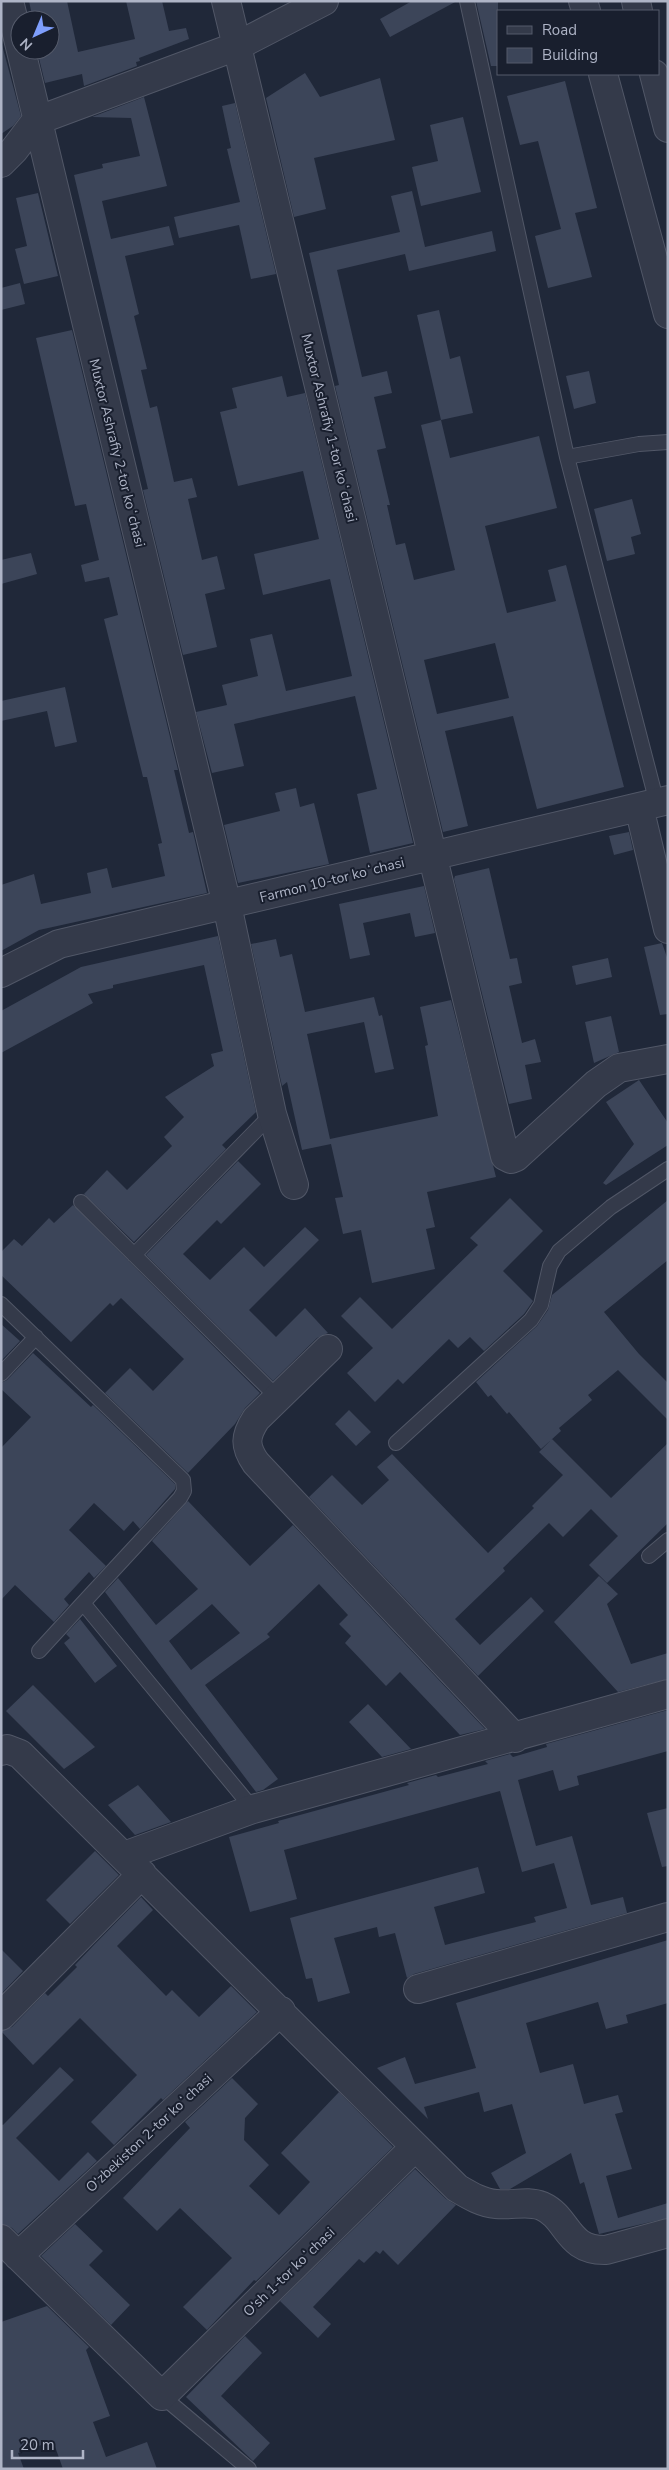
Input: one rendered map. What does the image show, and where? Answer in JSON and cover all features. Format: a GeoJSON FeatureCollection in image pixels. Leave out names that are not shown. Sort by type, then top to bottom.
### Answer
{"type":"FeatureCollection","features":[{"type":"Feature","properties":{"kind":"street","name":"Muxtor Ashrafiy 2-tor koʻchasi"},"geometry":{"type":"LineString","coordinates":[[9,1],[36,121],[227,905],[272,1114],[294,1185]]}},
{"type":"Feature","properties":{"kind":"street","name":"Muxtor Ashrafiy 1-tor koʻchasi"},"geometry":{"type":"LineString","coordinates":[[226,1],[504,1152],[508,1158],[516,1157],[596,1084],[619,1068],[668,1059]]}},
{"type":"Feature","properties":{"kind":"street"},"geometry":{"type":"LineString","coordinates":[[1,164],[36,121],[237,46],[324,1]]}},
{"type":"Feature","properties":{"kind":"street"},"geometry":{"type":"LineString","coordinates":[[603,75],[668,314]]}},
{"type":"Feature","properties":{"kind":"street"},"geometry":{"type":"LineString","coordinates":[[654,75],[668,128]]}},
{"type":"Feature","properties":{"kind":"street"},"geometry":{"type":"LineString","coordinates":[[654,803],[668,929]]}},
{"type":"Feature","properties":{"kind":"street","name":"Farmon 10-tor koʻchasi"},"geometry":{"type":"LineString","coordinates":[[1,973],[59,944],[654,803]]}},
{"type":"Feature","properties":{"kind":"street"},"geometry":{"type":"LineString","coordinates":[[328,1349],[256,1419],[248,1432],[246,1442],[248,1451],[263,1470],[515,1738]]}},
{"type":"Feature","properties":{"kind":"street"},"geometry":{"type":"LineString","coordinates":[[1,2016],[133,1865],[253,1809],[515,1738],[668,1694]]}},
{"type":"Feature","properties":{"kind":"street"},"geometry":{"type":"LineString","coordinates":[[1,1751],[7,1749],[20,1754],[281,2011],[457,2188],[475,2199],[496,2204],[524,2202],[543,2206],[575,2241],[598,2250],[606,2250],[668,2233]]}},
{"type":"Feature","properties":{"kind":"street"},"geometry":{"type":"LineString","coordinates":[[418,1989],[668,1917]]}},
{"type":"Feature","properties":{"kind":"street","name":"O‘zbekiston 2-tor koʻchasi"},"geometry":{"type":"LineString","coordinates":[[9,2248],[281,2011]]}},
{"type":"Feature","properties":{"kind":"street","name":"O‘sh 1-tor koʻchasi"},"geometry":{"type":"LineString","coordinates":[[162,2396],[416,2147]]}},
{"type":"Feature","properties":{"kind":"street"},"geometry":{"type":"LineString","coordinates":[[9,2248],[162,2396]]}},
{"type":"Feature","properties":{"kind":"lane"},"geometry":{"type":"LineString","coordinates":[[467,1],[567,457],[654,803]]}},
{"type":"Feature","properties":{"kind":"lane"},"geometry":{"type":"LineString","coordinates":[[567,457],[639,444],[668,442]]}},
{"type":"Feature","properties":{"kind":"lane"},"geometry":{"type":"LineString","coordinates":[[134,1255],[272,1114]]}},
{"type":"Feature","properties":{"kind":"lane"},"geometry":{"type":"LineString","coordinates":[[396,1443],[531,1320],[541,1304],[550,1266],[559,1251],[611,1207],[668,1169]]}},
{"type":"Feature","properties":{"kind":"lane"},"geometry":{"type":"LineString","coordinates":[[81,1202],[277,1397]]}},
{"type":"Feature","properties":{"kind":"lane"},"geometry":{"type":"LineString","coordinates":[[1,1304],[183,1480],[184,1491],[180,1498],[39,1651]]}},
{"type":"Feature","properties":{"kind":"lane"},"geometry":{"type":"LineString","coordinates":[[1,1374],[36,1337]]}},
{"type":"Feature","properties":{"kind":"lane"},"geometry":{"type":"LineString","coordinates":[[649,1556],[668,1540]]}},
{"type":"Feature","properties":{"kind":"lane"},"geometry":{"type":"LineString","coordinates":[[83,1604],[253,1809]]}},
{"type":"Feature","properties":{"kind":"lane"},"geometry":{"type":"LineString","coordinates":[[162,2396],[249,2469]]}},
{"type":"Feature","properties":{"kind":"building"},"geometry":{"type":"Polygon","coordinates":[[[29,1],[67,1],[78,52],[135,39],[126,1],[162,1],[169,31],[186,28],[189,39],[139,58],[140,61],[136,62],[137,66],[84,86],[82,74],[45,83],[39,60],[60,60],[60,10],[31,10],[29,1]]]}},
{"type":"Feature","properties":{"kind":"building"},"geometry":{"type":"Polygon","coordinates":[[[412,1],[457,1],[390,37],[380,19],[412,1]]]}},
{"type":"Feature","properties":{"kind":"building"},"geometry":{"type":"Polygon","coordinates":[[[476,1],[498,1],[497,66],[491,66],[476,1]]]}},
{"type":"Feature","properties":{"kind":"building"},"geometry":{"type":"Polygon","coordinates":[[[1,41],[21,116],[13,126],[1,134],[1,41]]]}},
{"type":"Feature","properties":{"kind":"building"},"geometry":{"type":"Polygon","coordinates":[[[305,73],[320,97],[380,78],[395,140],[314,158],[326,209],[294,217],[266,98],[305,73]]]}},
{"type":"Feature","properties":{"kind":"building"},"geometry":{"type":"Polygon","coordinates":[[[565,81],[597,208],[575,213],[592,277],[548,288],[535,236],[561,229],[538,141],[520,145],[507,96],[565,81]]]}},
{"type":"Feature","properties":{"kind":"building"},"geometry":{"type":"Polygon","coordinates":[[[144,97],[167,186],[102,201],[111,239],[169,226],[174,245],[125,256],[139,314],[134,316],[147,369],[141,370],[150,408],[157,406],[174,482],[192,478],[197,497],[188,499],[202,560],[217,556],[225,589],[205,594],[217,647],[183,655],[143,490],[148,489],[74,175],[103,168],[102,164],[140,156],[131,118],[92,117],[144,97]]]}},
{"type":"Feature","properties":{"kind":"building"},"geometry":{"type":"Polygon","coordinates":[[[235,103],[276,274],[251,279],[239,225],[179,238],[174,217],[240,202],[227,149],[231,148],[222,106],[235,103]]]}},
{"type":"Feature","properties":{"kind":"building"},"geometry":{"type":"Polygon","coordinates":[[[463,117],[481,192],[421,206],[412,167],[438,161],[430,125],[463,117]]]}},
{"type":"Feature","properties":{"kind":"building"},"geometry":{"type":"Polygon","coordinates":[[[412,191],[425,247],[492,231],[496,251],[409,271],[405,254],[337,270],[362,377],[387,371],[392,393],[374,397],[386,448],[377,450],[390,505],[387,505],[396,545],[405,543],[414,580],[455,570],[421,425],[441,420],[450,458],[539,436],[557,508],[485,526],[507,613],[556,601],[548,570],[566,565],[624,787],[537,809],[513,716],[445,731],[468,826],[443,832],[335,386],[339,385],[309,253],[400,232],[391,196],[412,191]],[[495,643],[424,660],[437,714],[509,698],[495,643]]]}},
{"type":"Feature","properties":{"kind":"building"},"geometry":{"type":"Polygon","coordinates":[[[38,193],[58,276],[24,284],[15,249],[27,246],[16,198],[38,193]]]}},
{"type":"Feature","properties":{"kind":"building"},"geometry":{"type":"Polygon","coordinates":[[[20,283],[25,304],[1,310],[1,288],[20,283]]]}},
{"type":"Feature","properties":{"kind":"building"},"geometry":{"type":"Polygon","coordinates":[[[439,310],[450,359],[460,356],[473,413],[441,420],[417,315],[439,310]]]}},
{"type":"Feature","properties":{"kind":"building"},"geometry":{"type":"Polygon","coordinates":[[[72,330],[178,770],[174,770],[189,833],[193,832],[207,893],[39,930],[1,951],[1,885],[34,874],[41,904],[91,893],[87,873],[107,868],[112,888],[165,876],[158,844],[162,843],[147,777],[143,777],[104,619],[118,615],[109,577],[85,582],[81,565],[99,560],[86,504],[75,506],[36,338],[72,330]]]}},
{"type":"Feature","properties":{"kind":"building"},"geometry":{"type":"Polygon","coordinates":[[[589,371],[596,403],[574,409],[566,376],[589,371]]]}},
{"type":"Feature","properties":{"kind":"building"},"geometry":{"type":"Polygon","coordinates":[[[282,376],[287,397],[305,393],[413,843],[370,853],[357,794],[377,789],[355,696],[234,724],[244,766],[212,773],[196,712],[227,705],[222,685],[258,676],[250,639],[272,634],[286,691],[352,676],[330,579],[263,595],[254,554],[319,539],[303,471],[238,486],[220,412],[237,408],[232,388],[282,376]]]}},
{"type":"Feature","properties":{"kind":"building"},"geometry":{"type":"Polygon","coordinates":[[[632,499],[641,534],[631,537],[635,554],[607,561],[594,509],[632,499]]]}},
{"type":"Feature","properties":{"kind":"building"},"geometry":{"type":"Polygon","coordinates":[[[31,553],[37,574],[1,584],[1,560],[31,553]]]}},
{"type":"Feature","properties":{"kind":"building"},"geometry":{"type":"Polygon","coordinates":[[[65,687],[77,742],[55,747],[47,711],[1,721],[1,701],[65,687]]]}},
{"type":"Feature","properties":{"kind":"building"},"geometry":{"type":"Polygon","coordinates":[[[296,788],[300,807],[314,803],[329,864],[238,883],[224,825],[280,811],[275,793],[296,788]]]}},
{"type":"Feature","properties":{"kind":"building"},"geometry":{"type":"Polygon","coordinates":[[[629,832],[633,850],[614,855],[609,836],[629,832]]]}},
{"type":"Feature","properties":{"kind":"building"},"geometry":{"type":"Polygon","coordinates":[[[489,868],[510,959],[517,958],[522,983],[509,986],[522,1043],[535,1039],[541,1062],[525,1065],[532,1099],[509,1104],[454,879],[455,876],[489,868]]]}},
{"type":"Feature","properties":{"kind":"building"},"geometry":{"type":"Polygon","coordinates":[[[424,886],[435,933],[415,937],[410,913],[363,923],[370,955],[350,959],[339,904],[424,886]]]}},
{"type":"Feature","properties":{"kind":"building"},"geometry":{"type":"Polygon","coordinates":[[[218,936],[256,1112],[222,1145],[226,1149],[134,1242],[84,1194],[107,1170],[127,1190],[172,1146],[164,1137],[184,1117],[165,1097],[214,1066],[211,1054],[223,1051],[204,965],[113,985],[113,988],[88,994],[93,1003],[1,1053],[1,1011],[81,967],[218,936]]]}},
{"type":"Feature","properties":{"kind":"building"},"geometry":{"type":"Polygon","coordinates":[[[276,939],[280,957],[292,954],[305,1012],[374,997],[379,1016],[382,1015],[394,1069],[375,1073],[364,1022],[307,1034],[330,1139],[438,1116],[425,1046],[428,1045],[420,1007],[451,1000],[496,1177],[427,1192],[435,1227],[426,1229],[435,1269],[372,1283],[361,1230],[343,1234],[335,1198],[343,1197],[331,1144],[302,1150],[287,1082],[282,1086],[251,944],[276,939]]]}},
{"type":"Feature","properties":{"kind":"building"},"geometry":{"type":"Polygon","coordinates":[[[662,943],[668,960],[668,1014],[660,1015],[644,947],[662,943]]]}},
{"type":"Feature","properties":{"kind":"building"},"geometry":{"type":"Polygon","coordinates":[[[608,958],[612,977],[576,985],[572,966],[608,958]]]}},
{"type":"Feature","properties":{"kind":"building"},"geometry":{"type":"Polygon","coordinates":[[[611,1016],[619,1052],[594,1063],[585,1022],[611,1016]]]}},
{"type":"Feature","properties":{"kind":"building"},"geometry":{"type":"Polygon","coordinates":[[[639,1080],[668,1123],[668,1145],[606,1185],[603,1183],[634,1144],[606,1102],[639,1080]]]}},
{"type":"Feature","properties":{"kind":"building"},"geometry":{"type":"Polygon","coordinates":[[[238,1161],[261,1184],[221,1224],[217,1220],[183,1254],[210,1280],[244,1247],[264,1267],[305,1227],[319,1240],[249,1310],[276,1337],[305,1308],[328,1333],[317,1338],[273,1381],[146,1255],[238,1161]]]}},
{"type":"Feature","properties":{"kind":"building"},"geometry":{"type":"Polygon","coordinates":[[[510,1198],[543,1231],[503,1271],[533,1301],[524,1314],[484,1351],[470,1337],[458,1348],[449,1339],[403,1384],[398,1379],[375,1402],[347,1373],[373,1348],[341,1316],[360,1297],[392,1329],[478,1245],[470,1238],[510,1198]]]}},
{"type":"Feature","properties":{"kind":"building"},"geometry":{"type":"Polygon","coordinates":[[[668,1200],[668,1260],[604,1312],[639,1354],[668,1383],[668,1420],[618,1370],[588,1395],[592,1400],[559,1428],[561,1431],[541,1449],[509,1412],[507,1414],[491,1395],[488,1397],[476,1382],[537,1326],[548,1310],[552,1295],[668,1200]]]}},
{"type":"Feature","properties":{"kind":"building"},"geometry":{"type":"Polygon","coordinates":[[[73,1205],[260,1393],[245,1408],[235,1424],[188,1473],[105,1393],[130,1368],[153,1391],[184,1359],[121,1298],[113,1306],[110,1303],[71,1342],[1,1275],[1,1252],[14,1239],[22,1246],[49,1218],[54,1223],[73,1205]]]}},
{"type":"Feature","properties":{"kind":"building"},"geometry":{"type":"Polygon","coordinates":[[[1,1324],[20,1341],[1,1361],[1,1324]]]}},
{"type":"Feature","properties":{"kind":"building"},"geometry":{"type":"Polygon","coordinates":[[[33,1353],[91,1407],[93,1405],[175,1484],[175,1489],[140,1529],[133,1521],[124,1531],[94,1503],[69,1530],[106,1566],[94,1578],[89,1572],[64,1599],[69,1605],[54,1622],[15,1585],[1,1600],[1,1448],[31,1417],[1,1389],[1,1383],[7,1380],[33,1353]]]}},
{"type":"Feature","properties":{"kind":"building"},"geometry":{"type":"Polygon","coordinates":[[[349,1410],[371,1432],[356,1446],[335,1424],[349,1410]]]}},
{"type":"Feature","properties":{"kind":"building"},"geometry":{"type":"Polygon","coordinates":[[[552,1439],[611,1498],[668,1443],[668,1523],[607,1583],[589,1565],[618,1536],[591,1509],[563,1537],[549,1523],[503,1568],[505,1571],[455,1619],[480,1645],[531,1597],[544,1611],[478,1676],[309,1497],[332,1475],[362,1505],[389,1480],[377,1467],[392,1454],[488,1553],[534,1508],[532,1506],[563,1475],[539,1452],[552,1439]]]}},
{"type":"Feature","properties":{"kind":"building"},"geometry":{"type":"Polygon","coordinates":[[[188,1501],[250,1566],[293,1525],[485,1729],[460,1735],[400,1672],[386,1686],[345,1643],[351,1636],[339,1624],[348,1615],[319,1584],[267,1634],[270,1637],[205,1685],[278,1779],[263,1790],[256,1792],[105,1592],[118,1578],[156,1625],[198,1589],[152,1541],[188,1501]],[[212,1604],[169,1641],[191,1670],[240,1633],[212,1604]]]}},
{"type":"Feature","properties":{"kind":"building"},"geometry":{"type":"Polygon","coordinates":[[[599,1576],[618,1594],[607,1604],[631,1664],[668,1653],[668,1679],[618,1692],[554,1622],[599,1576]]]}},
{"type":"Feature","properties":{"kind":"building"},"geometry":{"type":"Polygon","coordinates":[[[80,1619],[117,1666],[95,1683],[64,1643],[70,1638],[66,1634],[80,1619]]]}},
{"type":"Feature","properties":{"kind":"building"},"geometry":{"type":"Polygon","coordinates":[[[33,1685],[95,1747],[64,1769],[6,1711],[33,1685]]]}},
{"type":"Feature","properties":{"kind":"building"},"geometry":{"type":"Polygon","coordinates":[[[368,1704],[411,1749],[382,1757],[349,1722],[368,1704]]]}},
{"type":"Feature","properties":{"kind":"building"},"geometry":{"type":"Polygon","coordinates":[[[668,1710],[668,1751],[577,1776],[579,1785],[559,1791],[553,1770],[518,1780],[536,1846],[572,1836],[591,1905],[623,1897],[627,1913],[414,1974],[407,1978],[395,1933],[379,1937],[377,1927],[334,1938],[350,1993],[318,2002],[312,1978],[306,1979],[290,1918],[478,1867],[485,1893],[434,1907],[445,1945],[536,1922],[534,1917],[567,1908],[554,1863],[522,1872],[500,1791],[284,1850],[297,1899],[250,1912],[229,1837],[279,1823],[278,1821],[409,1785],[407,1783],[488,1764],[485,1761],[510,1754],[513,1757],[547,1747],[546,1744],[668,1710]]]}},
{"type":"Feature","properties":{"kind":"building"},"geometry":{"type":"Polygon","coordinates":[[[138,1785],[171,1822],[135,1835],[108,1805],[138,1785]]]}},
{"type":"Feature","properties":{"kind":"building"},"geometry":{"type":"Polygon","coordinates":[[[668,1808],[668,1866],[662,1867],[647,1813],[668,1808]]]}},
{"type":"Feature","properties":{"kind":"building"},"geometry":{"type":"Polygon","coordinates":[[[95,1851],[119,1875],[70,1924],[46,1900],[95,1851]]]}},
{"type":"Feature","properties":{"kind":"building"},"geometry":{"type":"Polygon","coordinates":[[[141,1897],[153,1910],[117,1946],[166,1996],[172,1990],[199,2017],[231,1986],[257,2012],[163,2100],[161,2098],[114,2145],[91,2122],[137,2075],[80,2018],[33,2065],[1,2031],[12,2027],[45,1993],[48,1996],[77,1967],[75,1965],[141,1897]]]}},
{"type":"Feature","properties":{"kind":"building"},"geometry":{"type":"Polygon","coordinates":[[[668,1940],[668,2003],[626,2015],[628,2023],[606,2029],[598,2002],[526,2023],[540,2073],[573,2064],[584,2104],[618,2095],[623,2112],[615,2114],[632,2169],[606,2176],[618,2218],[668,2203],[668,2218],[599,2234],[584,2182],[580,2184],[571,2153],[510,2189],[500,2189],[491,2173],[526,2153],[512,2104],[484,2112],[479,2092],[424,2107],[428,2119],[377,2068],[405,2057],[415,2084],[476,2068],[456,2003],[668,1940]]]}},
{"type":"Feature","properties":{"kind":"building"},"geometry":{"type":"Polygon","coordinates":[[[1,1949],[23,1971],[1,1994],[1,1949]]]}},
{"type":"Feature","properties":{"kind":"building"},"geometry":{"type":"Polygon","coordinates":[[[60,2067],[74,2080],[16,2138],[59,2181],[88,2152],[97,2161],[18,2234],[12,2228],[1,2224],[1,2124],[3,2125],[60,2067]]]}},
{"type":"Feature","properties":{"kind":"building"},"geometry":{"type":"Polygon","coordinates":[[[232,2078],[258,2104],[245,2118],[244,2140],[269,2165],[249,2186],[279,2215],[310,2182],[281,2153],[339,2092],[393,2147],[256,2281],[254,2280],[207,2330],[183,2307],[232,2258],[180,2208],[157,2231],[123,2198],[190,2128],[185,2122],[232,2078]]]}},
{"type":"Feature","properties":{"kind":"building"},"geometry":{"type":"Polygon","coordinates":[[[415,2169],[446,2199],[456,2205],[398,2265],[383,2250],[380,2254],[376,2251],[364,2263],[359,2259],[313,2307],[331,2324],[318,2338],[280,2301],[415,2169]]]}},
{"type":"Feature","properties":{"kind":"building"},"geometry":{"type":"Polygon","coordinates":[[[75,2224],[103,2251],[89,2265],[130,2305],[111,2325],[41,2256],[75,2224]]]}},
{"type":"Feature","properties":{"kind":"building"},"geometry":{"type":"Polygon","coordinates":[[[47,2306],[89,2347],[86,2350],[110,2416],[93,2422],[106,2457],[147,2442],[157,2469],[63,2469],[53,2441],[18,2453],[24,2469],[1,2469],[1,2322],[47,2306]]]}},
{"type":"Feature","properties":{"kind":"building"},"geometry":{"type":"Polygon","coordinates":[[[245,2336],[262,2353],[221,2396],[270,2443],[253,2461],[186,2397],[245,2336]]]}}]}
